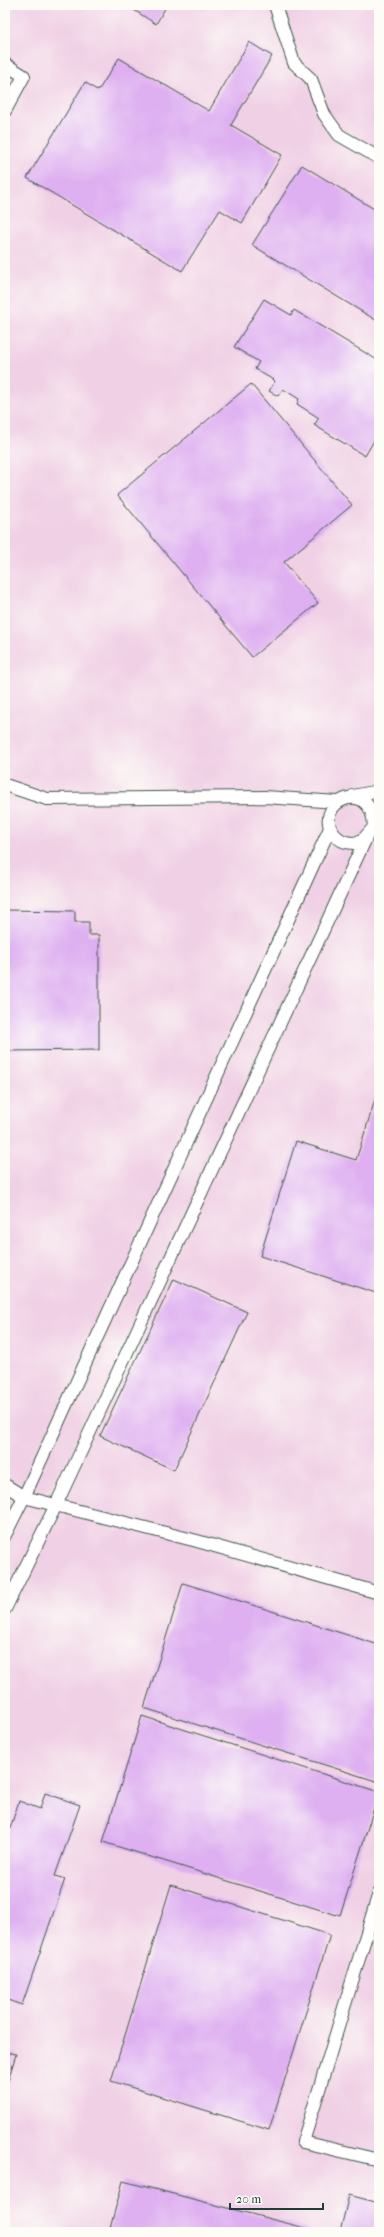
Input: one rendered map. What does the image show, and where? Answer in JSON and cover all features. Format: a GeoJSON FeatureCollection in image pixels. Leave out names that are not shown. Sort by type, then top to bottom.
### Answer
{"type":"FeatureCollection","features":[{"type":"Feature","properties":{"kind":"lane"},"geometry":{"type":"LineString","coordinates":[[275,5],[294,62],[311,79],[324,114],[339,135],[379,158]]}},
{"type":"Feature","properties":{"kind":"lane"},"geometry":{"type":"LineString","coordinates":[[5,64],[24,76],[5,111]]}},
{"type":"Feature","properties":{"kind":"lane"},"geometry":{"type":"LineString","coordinates":[[5,785],[47,799],[94,800],[265,797],[337,802],[350,797],[379,791]]}},
{"type":"Feature","properties":{"kind":"lane"},"geometry":{"type":"LineString","coordinates":[[5,1609],[56,1505],[366,838],[376,825],[373,812],[364,800],[350,797]]}},
{"type":"Feature","properties":{"kind":"lane"},"geometry":{"type":"LineString","coordinates":[[5,1535],[24,1497],[330,828],[329,814],[337,802]]}},
{"type":"Feature","properties":{"kind":"lane"},"geometry":{"type":"LineString","coordinates":[[330,828],[338,840],[352,843],[366,838]]}},
{"type":"Feature","properties":{"kind":"lane"},"geometry":{"type":"LineString","coordinates":[[5,1485],[24,1497],[197,1541],[379,1593]]}},
{"type":"Feature","properties":{"kind":"lane"},"geometry":{"type":"LineString","coordinates":[[379,1893],[303,2142],[379,2160]]}},
{"type":"Feature","properties":{"kind":"shaded area"},"geometry":{"type":"Polygon","coordinates":[[[5,5],[379,5],[379,2232],[5,2232],[5,5]]]}},
{"type":"Feature","properties":{"kind":"building"},"geometry":{"type":"Polygon","coordinates":[[[126,5],[167,5],[156,24],[126,5]]]}},
{"type":"Feature","properties":{"kind":"building"},"geometry":{"type":"Polygon","coordinates":[[[249,42],[272,56],[231,125],[282,155],[242,223],[220,210],[182,271],[27,178],[85,82],[98,91],[119,58],[209,111],[249,42]]]}},
{"type":"Feature","properties":{"kind":"building"},"geometry":{"type":"Polygon","coordinates":[[[302,165],[379,212],[379,322],[252,245],[302,165]]]}},
{"type":"Feature","properties":{"kind":"building"},"geometry":{"type":"Polygon","coordinates":[[[264,299],[291,315],[294,310],[379,361],[379,432],[365,456],[314,425],[319,418],[297,404],[299,399],[283,389],[278,396],[269,391],[275,381],[255,369],[259,362],[234,347],[264,299]]]}},
{"type":"Feature","properties":{"kind":"building"},"geometry":{"type":"Polygon","coordinates":[[[251,384],[352,505],[284,562],[318,603],[252,657],[117,495],[251,384]]]}},
{"type":"Feature","properties":{"kind":"building"},"geometry":{"type":"Polygon","coordinates":[[[5,910],[75,911],[75,922],[89,922],[89,935],[99,935],[99,1050],[5,1051],[5,910]]]}},
{"type":"Feature","properties":{"kind":"building"},"geometry":{"type":"Polygon","coordinates":[[[379,1087],[379,1294],[260,1256],[296,1141],[356,1160],[379,1087]]]}},
{"type":"Feature","properties":{"kind":"building"},"geometry":{"type":"Polygon","coordinates":[[[174,1279],[247,1312],[174,1470],[100,1436],[174,1279]]]}},
{"type":"Feature","properties":{"kind":"building"},"geometry":{"type":"Polygon","coordinates":[[[183,1583],[379,1645],[379,1782],[144,1708],[183,1583]]]}},
{"type":"Feature","properties":{"kind":"building"},"geometry":{"type":"Polygon","coordinates":[[[142,1716],[379,1792],[340,1916],[103,1842],[142,1716]]]}},
{"type":"Feature","properties":{"kind":"building"},"geometry":{"type":"Polygon","coordinates":[[[45,1793],[80,1805],[55,1876],[65,1879],[22,2005],[5,1999],[5,1844],[19,1801],[40,1809],[45,1793]]]}},
{"type":"Feature","properties":{"kind":"building"},"geometry":{"type":"Polygon","coordinates":[[[171,1885],[330,1935],[269,2130],[111,2081],[171,1885]]]}},
{"type":"Feature","properties":{"kind":"building"},"geometry":{"type":"Polygon","coordinates":[[[5,2052],[16,2054],[5,2091],[5,2052]]]}},
{"type":"Feature","properties":{"kind":"building"},"geometry":{"type":"Polygon","coordinates":[[[123,2181],[317,2231],[317,2232],[109,2232],[123,2181]]]}},
{"type":"Feature","properties":{"kind":"building"},"geometry":{"type":"Polygon","coordinates":[[[349,2195],[379,2203],[379,2232],[340,2232],[349,2195]]]}}]}
